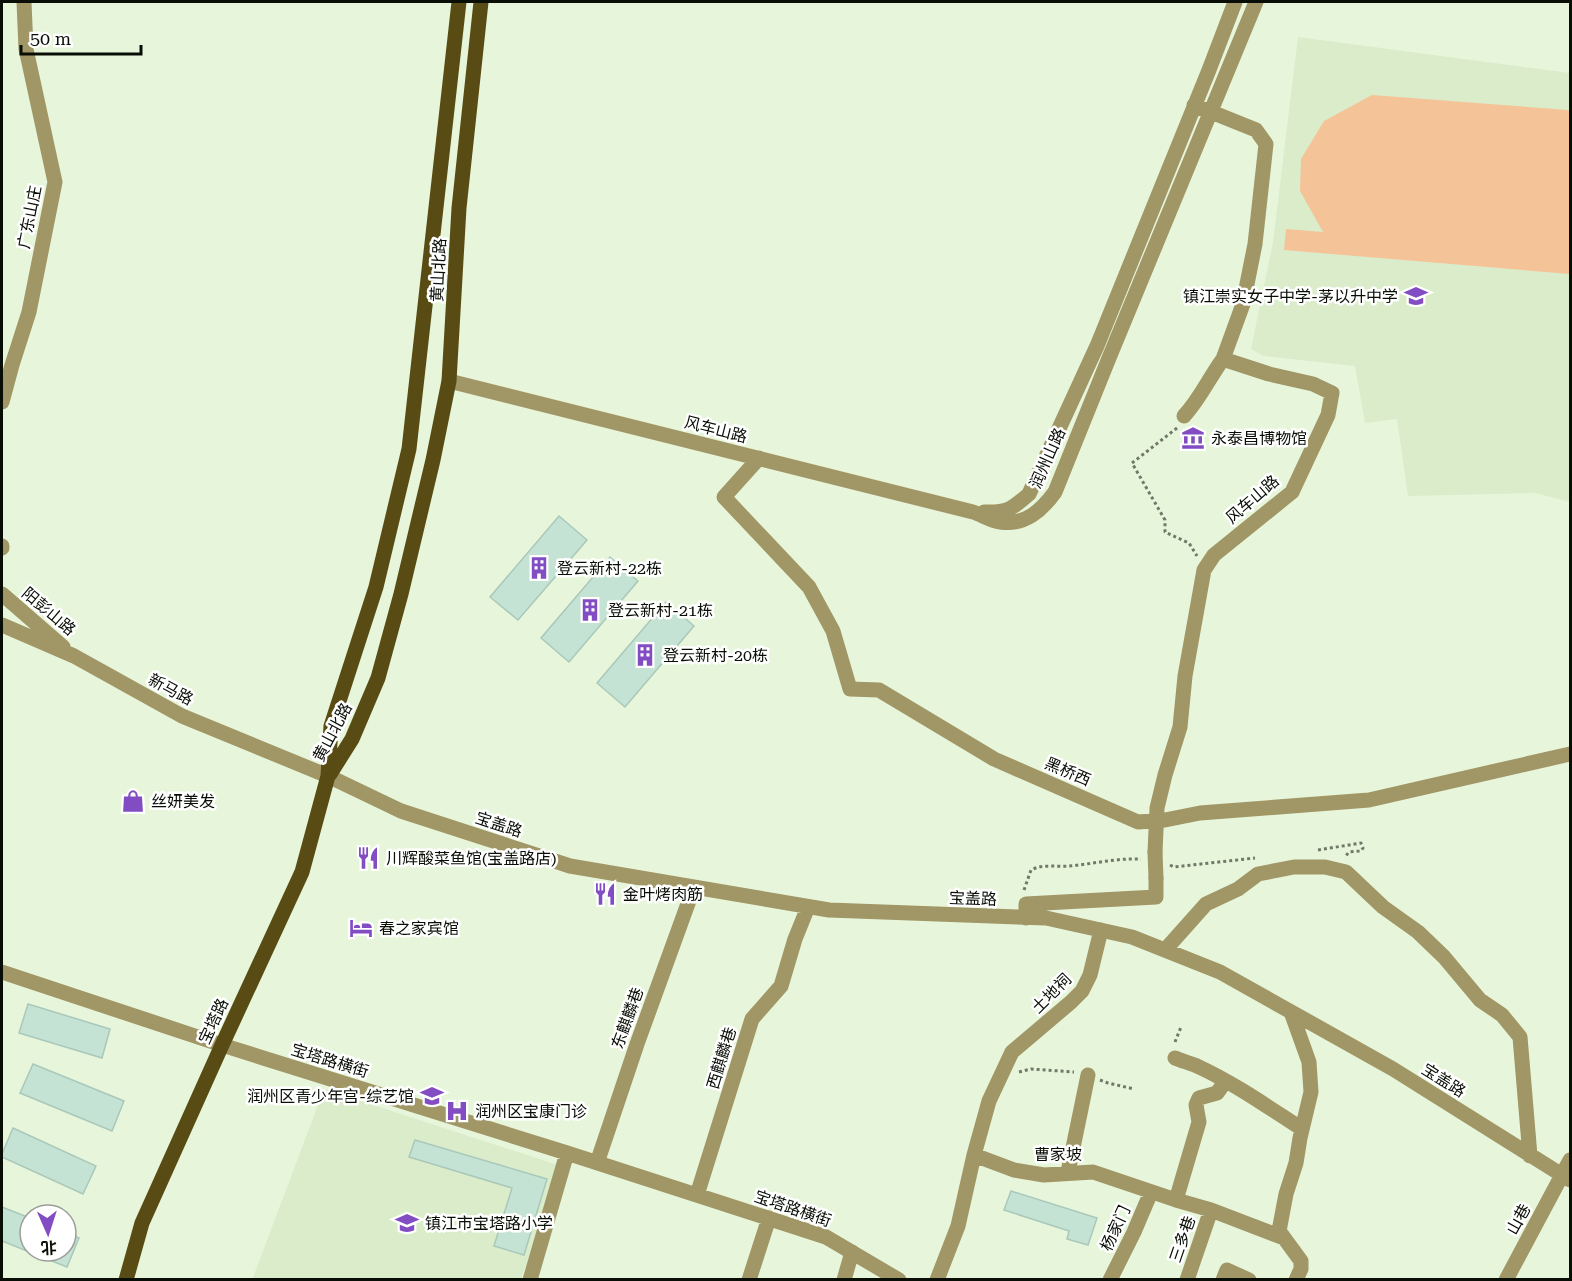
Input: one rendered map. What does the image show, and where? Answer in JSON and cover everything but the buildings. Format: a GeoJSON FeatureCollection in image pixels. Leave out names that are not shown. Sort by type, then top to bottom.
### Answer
{"type":"FeatureCollection","features":[{"type":"Feature","properties":{"kind":"main road","name":"黄山北路"},"geometry":{"type":"LineString","coordinates":[[328,776],[331,726],[376,587],[409,449],[459,2]]}},
{"type":"Feature","properties":{"kind":"main road","name":"黄山北路"},"geometry":{"type":"LineString","coordinates":[[328,776],[352,739],[378,678],[407,572],[449,381],[459,208],[481,2]]}},
{"type":"Feature","properties":{"kind":"main road","name":"宝塔路"},"geometry":{"type":"LineString","coordinates":[[126,1280],[142,1223],[302,872],[328,776]]}},
{"type":"Feature","properties":{"kind":"street","name":"广东山庄"},"geometry":{"type":"LineString","coordinates":[[2,402],[29,312],[55,182],[26,49],[24,2]]}},
{"type":"Feature","properties":{"kind":"street","name":"润州山路"},"geometry":{"type":"LineString","coordinates":[[974,512],[1001,513],[1015,506],[1029,494],[1097,346],[1235,2]]}},
{"type":"Feature","properties":{"kind":"street","name":"润州山路"},"geometry":{"type":"LineString","coordinates":[[974,512],[999,522],[1017,522],[1032,517],[1045,506],[1055,492],[1108,358],[1256,2]]}},
{"type":"Feature","properties":{"kind":"street"},"geometry":{"type":"LineString","coordinates":[[1184,416],[1196,403],[1222,359],[1243,304],[1256,244],[1266,144],[1256,130],[1194,105]]}},
{"type":"Feature","properties":{"kind":"street","name":"风车山路"},"geometry":{"type":"LineString","coordinates":[[1026,911],[1156,897],[1157,808],[1180,727],[1185,676],[1204,570],[1214,555],[1292,492],[1329,415],[1332,393],[1313,384],[1269,374],[1222,359]]}},
{"type":"Feature","properties":{"kind":"street","name":"风车山路"},"geometry":{"type":"LineString","coordinates":[[449,381],[974,512]]}},
{"type":"Feature","properties":{"kind":"street","name":"黑桥西"},"geometry":{"type":"LineString","coordinates":[[759,458],[724,497],[809,587],[833,631],[850,689],[879,690],[994,759],[1138,822],[1165,820],[1200,813],[1369,800],[1570,754]]}},
{"type":"Feature","properties":{"kind":"street","name":"阳彭山路"},"geometry":{"type":"LineString","coordinates":[[2,594],[74,656]]}},
{"type":"Feature","properties":{"kind":"street","name":"新马路"},"geometry":{"type":"LineString","coordinates":[[2,625],[74,656],[182,716],[328,776]]}},
{"type":"Feature","properties":{"kind":"street","name":"宝盖路"},"geometry":{"type":"LineString","coordinates":[[328,776],[401,811],[570,866],[829,910],[1026,911],[1046,918],[1132,938],[1220,972],[1393,1069],[1530,1156],[1568,1176]]}},
{"type":"Feature","properties":{"kind":"street"},"geometry":{"type":"LineString","coordinates":[[1165,950],[1206,904],[1238,889],[1258,874],[1294,867],[1324,867],[1346,872],[1383,907],[1418,932],[1444,957],[1480,1000],[1502,1015],[1520,1037],[1530,1156]]}},
{"type":"Feature","properties":{"kind":"street","name":"东麒麟巷"},"geometry":{"type":"LineString","coordinates":[[597,1163],[694,887]]}},
{"type":"Feature","properties":{"kind":"street","name":"西麒麟巷"},"geometry":{"type":"LineString","coordinates":[[697,1195],[752,1019],[781,986],[795,939],[808,907]]}},
{"type":"Feature","properties":{"kind":"street","name":"土地祠"},"geometry":{"type":"LineString","coordinates":[[937,1280],[958,1226],[989,1101],[1012,1052],[1082,991],[1090,975],[1101,930]]}},
{"type":"Feature","properties":{"kind":"street","name":"宝塔路横街"},"geometry":{"type":"LineString","coordinates":[[2,972],[222,1045],[567,1152],[769,1218],[826,1237],[852,1252]]}},
{"type":"Feature","properties":{"kind":"street"},"geometry":{"type":"LineString","coordinates":[[1291,1011],[1309,1062],[1311,1092],[1279,1231],[1301,1261],[1296,1280]]}},
{"type":"Feature","properties":{"kind":"street"},"geometry":{"type":"LineString","coordinates":[[1175,1051],[1302,1129]]}},
{"type":"Feature","properties":{"kind":"street"},"geometry":{"type":"LineString","coordinates":[[1068,1172],[1088,1075]]}},
{"type":"Feature","properties":{"kind":"street"},"geometry":{"type":"LineString","coordinates":[[1176,1200],[1199,1122],[1196,1105],[1199,1098],[1217,1093],[1225,1082]]}},
{"type":"Feature","properties":{"kind":"street"},"geometry":{"type":"LineString","coordinates":[[530,1280],[567,1152]]}},
{"type":"Feature","properties":{"kind":"street","name":"曹家坡"},"geometry":{"type":"LineString","coordinates":[[974,1155],[1014,1170],[1044,1175],[1093,1172],[1211,1210],[1285,1240]]}},
{"type":"Feature","properties":{"kind":"street","name":"山巷"},"geometry":{"type":"LineString","coordinates":[[1506,1280],[1568,1176],[1570,1160]]}},
{"type":"Feature","properties":{"kind":"street","name":"杨家门"},"geometry":{"type":"LineString","coordinates":[[1110,1280],[1151,1192]]}},
{"type":"Feature","properties":{"kind":"street","name":"三多巷"},"geometry":{"type":"LineString","coordinates":[[1187,1280],[1211,1210]]}},
{"type":"Feature","properties":{"kind":"street"},"geometry":{"type":"LineString","coordinates":[[749,1280],[769,1218]]}},
{"type":"Feature","properties":{"kind":"street"},"geometry":{"type":"LineString","coordinates":[[844,1280],[852,1252],[899,1280]]}},
{"type":"Feature","properties":{"kind":"street"},"geometry":{"type":"LineString","coordinates":[[1223,1280],[1227,1270],[1249,1280]]}},
{"type":"Feature","properties":{"kind":"path"},"geometry":{"type":"LineString","coordinates":[[1184,416],[1182,424],[1132,463],[1165,520],[1165,532],[1189,543],[1202,563],[1198,572],[1203,577]]}},
{"type":"Feature","properties":{"kind":"path"},"geometry":{"type":"LineString","coordinates":[[1314,851],[1361,843],[1363,848],[1361,851],[1349,852],[1345,855],[1346,872]]}},
{"type":"Feature","properties":{"kind":"path"},"geometry":{"type":"LineString","coordinates":[[1026,911],[1022,898],[1031,870],[1037,867],[1156,857],[1174,867],[1256,858]]}},
{"type":"Feature","properties":{"kind":"path"},"geometry":{"type":"LineString","coordinates":[[1175,1051],[1181,1027]]}},
{"type":"Feature","properties":{"kind":"path"},"geometry":{"type":"LineString","coordinates":[[1005,1068],[1018,1072],[1031,1069],[1072,1072],[1134,1089]]}},
{"type":"Feature","properties":{"kind":"shaded area","name":"镇江崇实女子中学-茅以升中学"},"geometry":{"type":"Polygon","coordinates":[[[1298,37],[1570,73],[1570,502],[1535,493],[1408,496],[1397,419],[1365,423],[1355,366],[1263,356],[1251,349],[1273,242],[1298,37]]]}},
{"type":"Feature","properties":{"kind":"shaded area"},"geometry":{"type":"Polygon","coordinates":[[[1372,95],[1568,110],[1570,112],[1570,274],[1284,250],[1286,229],[1323,232],[1300,191],[1301,159],[1324,121],[1372,95]]]}},
{"type":"Feature","properties":{"kind":"shaded area","name":"镇江市宝塔路小学"},"geometry":{"type":"Polygon","coordinates":[[[324,1089],[561,1166],[521,1279],[252,1280],[324,1089]]]}},
{"type":"Feature","properties":{"kind":"place","name":"镇江崇实女子中学-茅以升中学"},"geometry":{"type":"Point","coordinates":[1416,296]}},
{"type":"Feature","properties":{"kind":"place","name":"永泰昌博物馆"},"geometry":{"type":"Point","coordinates":[1193,438]}},
{"type":"Feature","properties":{"kind":"place","name":"登云新村-22栋"},"geometry":{"type":"Point","coordinates":[539,568]}},
{"type":"Feature","properties":{"kind":"place","name":"登云新村-21栋"},"geometry":{"type":"Point","coordinates":[590,610]}},
{"type":"Feature","properties":{"kind":"place","name":"登云新村-20栋"},"geometry":{"type":"Point","coordinates":[645,655]}},
{"type":"Feature","properties":{"kind":"place","name":"丝妍美发"},"geometry":{"type":"Point","coordinates":[133,801]}},
{"type":"Feature","properties":{"kind":"place","name":"川辉酸菜鱼馆(宝盖路店)"},"geometry":{"type":"Point","coordinates":[368,858]}},
{"type":"Feature","properties":{"kind":"place","name":"金叶烤肉筋"},"geometry":{"type":"Point","coordinates":[605,894]}},
{"type":"Feature","properties":{"kind":"place","name":"春之家宾馆"},"geometry":{"type":"Point","coordinates":[361,928]}},
{"type":"Feature","properties":{"kind":"place","name":"润州区青少年宫-综艺馆"},"geometry":{"type":"Point","coordinates":[432,1096]}},
{"type":"Feature","properties":{"kind":"place","name":"润州区宝康门诊"},"geometry":{"type":"Point","coordinates":[457,1111]}},
{"type":"Feature","properties":{"kind":"place","name":"镇江市宝塔路小学"},"geometry":{"type":"Point","coordinates":[407,1223]}}]}
